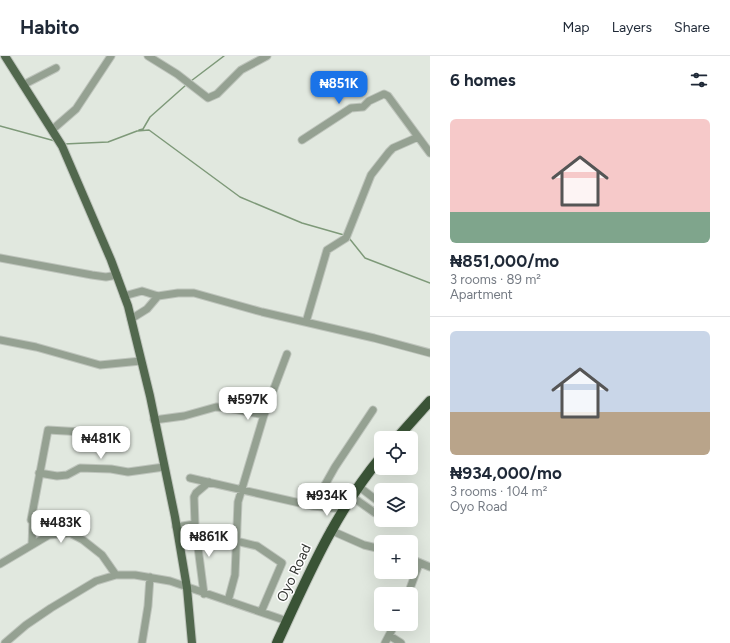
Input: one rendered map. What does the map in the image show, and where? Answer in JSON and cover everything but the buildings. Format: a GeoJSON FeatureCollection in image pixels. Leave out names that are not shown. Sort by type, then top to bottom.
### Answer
{"type":"FeatureCollection","features":[{"type":"Feature","properties":{"kind":"highway"},"geometry":{"type":"LineString","coordinates":[[404,431],[429,405]]}},
{"type":"Feature","properties":{"kind":"highway","name":"Oyo Road"},"geometry":{"type":"LineString","coordinates":[[276,643],[330,530],[343,509],[355,499],[358,486],[374,466]]}},
{"type":"Feature","properties":{"kind":"main road"},"geometry":{"type":"LineString","coordinates":[[5,56],[53,129],[62,146],[124,296],[141,361],[176,527],[187,588],[192,643]]}},
{"type":"Feature","properties":{"kind":"street"},"geometry":{"type":"LineString","coordinates":[[53,129],[72,113],[87,95],[111,56]]}},
{"type":"Feature","properties":{"kind":"street"},"geometry":{"type":"LineString","coordinates":[[148,56],[177,74],[208,98],[217,94],[241,70],[267,56]]}},
{"type":"Feature","properties":{"kind":"street"},"geometry":{"type":"LineString","coordinates":[[23,85],[56,68]]}},
{"type":"Feature","properties":{"kind":"street"},"geometry":{"type":"LineString","coordinates":[[302,140],[351,108],[363,107],[368,101],[384,94],[388,96],[430,153]]}},
{"type":"Feature","properties":{"kind":"street"},"geometry":{"type":"LineString","coordinates":[[306,322],[327,250],[347,236],[370,175],[393,148],[418,137]]}},
{"type":"Feature","properties":{"kind":"street"},"geometry":{"type":"LineString","coordinates":[[0,258],[92,275],[106,277],[117,276]]}},
{"type":"Feature","properties":{"kind":"street"},"geometry":{"type":"LineString","coordinates":[[124,296],[142,291],[158,296],[178,293],[194,293],[262,312],[430,353]]}},
{"type":"Feature","properties":{"kind":"street"},"geometry":{"type":"LineString","coordinates":[[131,319],[147,309],[158,296]]}},
{"type":"Feature","properties":{"kind":"street"},"geometry":{"type":"LineString","coordinates":[[0,340],[36,347],[100,365],[141,361]]}},
{"type":"Feature","properties":{"kind":"street"},"geometry":{"type":"LineString","coordinates":[[228,601],[235,575],[238,502],[241,489],[264,416],[287,354]]}},
{"type":"Feature","properties":{"kind":"street"},"geometry":{"type":"LineString","coordinates":[[154,420],[184,416],[216,408],[235,409],[264,416]]}},
{"type":"Feature","properties":{"kind":"street"},"geometry":{"type":"LineString","coordinates":[[313,506],[335,467],[373,410]]}},
{"type":"Feature","properties":{"kind":"street"},"geometry":{"type":"LineString","coordinates":[[32,543],[32,520],[39,473],[48,430],[119,434]]}},
{"type":"Feature","properties":{"kind":"street"},"geometry":{"type":"LineString","coordinates":[[39,473],[58,476],[67,475],[80,468],[111,469],[128,472],[164,467]]}},
{"type":"Feature","properties":{"kind":"street"},"geometry":{"type":"LineString","coordinates":[[190,478],[313,506],[343,509]]}},
{"type":"Feature","properties":{"kind":"street"},"geometry":{"type":"LineString","coordinates":[[204,594],[195,524],[194,497],[196,493],[209,482]]}},
{"type":"Feature","properties":{"kind":"street"},"geometry":{"type":"LineString","coordinates":[[358,486],[366,492],[380,504],[375,513],[355,499],[366,492]]}},
{"type":"Feature","properties":{"kind":"street"},"geometry":{"type":"LineString","coordinates":[[176,527],[195,524]]}},
{"type":"Feature","properties":{"kind":"street"},"geometry":{"type":"LineString","coordinates":[[330,530],[364,545],[374,547]]}},
{"type":"Feature","properties":{"kind":"street"},"geometry":{"type":"LineString","coordinates":[[0,564],[32,543],[49,535],[70,533],[83,540],[102,555],[116,575]]}},
{"type":"Feature","properties":{"kind":"street"},"geometry":{"type":"LineString","coordinates":[[236,541],[257,546],[282,563],[261,612]]}},
{"type":"Feature","properties":{"kind":"street"},"geometry":{"type":"LineString","coordinates":[[411,587],[419,564],[430,567]]}},
{"type":"Feature","properties":{"kind":"street"},"geometry":{"type":"LineString","coordinates":[[5,643],[26,625],[96,581],[116,575],[135,575],[170,581],[204,594],[287,621]]}},
{"type":"Feature","properties":{"kind":"street"},"geometry":{"type":"LineString","coordinates":[[142,643],[148,606],[150,577]]}},
{"type":"Feature","properties":{"kind":"street"},"geometry":{"type":"LineString","coordinates":[[385,643],[392,631]]}},
{"type":"Feature","properties":{"kind":"street"},"geometry":{"type":"LineString","coordinates":[[390,636],[401,643]]}},
{"type":"Feature","properties":{"kind":"waterway"},"geometry":{"type":"LineString","coordinates":[[191,81],[224,56]]}},
{"type":"Feature","properties":{"kind":"waterway"},"geometry":{"type":"LineString","coordinates":[[139,130],[143,129],[150,117],[186,85]]}},
{"type":"Feature","properties":{"kind":"waterway"},"geometry":{"type":"LineString","coordinates":[[0,126],[55,141]]}},
{"type":"Feature","properties":{"kind":"waterway"},"geometry":{"type":"LineString","coordinates":[[64,144],[108,142],[137,131],[149,130],[240,197],[302,223],[344,235]]}},
{"type":"Feature","properties":{"kind":"waterway"},"geometry":{"type":"LineString","coordinates":[[349,238],[365,258],[430,283]]}}]}
